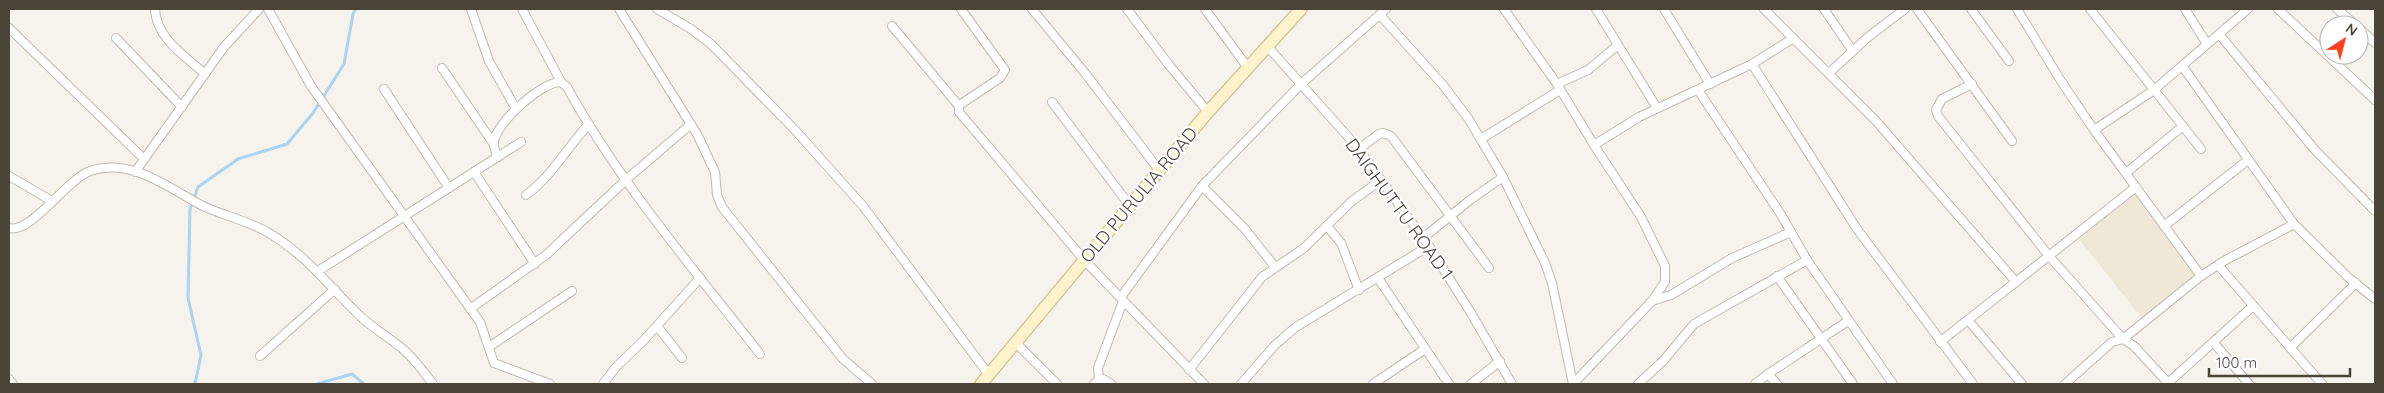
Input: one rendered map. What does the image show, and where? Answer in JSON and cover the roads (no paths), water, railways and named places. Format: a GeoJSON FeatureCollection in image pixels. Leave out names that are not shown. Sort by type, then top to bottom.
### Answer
{"type":"FeatureCollection","features":[{"type":"Feature","properties":{"kind":"main road","name":"OLD PURULIA ROAD"},"geometry":{"type":"LineString","coordinates":[[981,384],[1208,112],[1301,9]]}},
{"type":"Feature","properties":{"kind":"street"},"geometry":{"type":"LineString","coordinates":[[155,9],[155,19],[165,37],[205,74]]}},
{"type":"Feature","properties":{"kind":"street"},"geometry":{"type":"LineString","coordinates":[[135,172],[234,35],[259,9]]}},
{"type":"Feature","properties":{"kind":"street"},"geometry":{"type":"LineString","coordinates":[[268,9],[311,86],[480,322],[492,360],[498,367],[550,384]]}},
{"type":"Feature","properties":{"kind":"street"},"geometry":{"type":"LineString","coordinates":[[471,9],[489,61],[516,109]]}},
{"type":"Feature","properties":{"kind":"street"},"geometry":{"type":"LineString","coordinates":[[522,9],[561,82],[566,87],[588,125],[700,278],[760,354]]}},
{"type":"Feature","properties":{"kind":"street"},"geometry":{"type":"LineString","coordinates":[[618,9],[691,124],[715,172],[717,195],[722,207],[843,359],[872,384]]}},
{"type":"Feature","properties":{"kind":"street"},"geometry":{"type":"LineString","coordinates":[[657,9],[691,29],[711,44],[795,130],[862,206],[989,375]]}},
{"type":"Feature","properties":{"kind":"street"},"geometry":{"type":"LineString","coordinates":[[959,106],[1000,78],[1005,70],[961,9]]}},
{"type":"Feature","properties":{"kind":"street"},"geometry":{"type":"LineString","coordinates":[[1032,9],[1085,73],[1159,170]]}},
{"type":"Feature","properties":{"kind":"street"},"geometry":{"type":"LineString","coordinates":[[1127,9],[1169,65],[1208,112]]}},
{"type":"Feature","properties":{"kind":"street"},"geometry":{"type":"LineString","coordinates":[[1205,9],[1248,68]]}},
{"type":"Feature","properties":{"kind":"street"},"geometry":{"type":"LineString","coordinates":[[1504,9],[1558,87],[1641,217],[1665,266],[1664,282],[1652,301],[1573,384]]}},
{"type":"Feature","properties":{"kind":"street"},"geometry":{"type":"LineString","coordinates":[[1596,9],[1657,108]]}},
{"type":"Feature","properties":{"kind":"street"},"geometry":{"type":"LineString","coordinates":[[1664,9],[1710,84]]}},
{"type":"Feature","properties":{"kind":"street"},"geometry":{"type":"LineString","coordinates":[[1764,9],[1876,121],[2016,282]]}},
{"type":"Feature","properties":{"kind":"street"},"geometry":{"type":"LineString","coordinates":[[1824,9],[1852,50]]}},
{"type":"Feature","properties":{"kind":"street"},"geometry":{"type":"LineString","coordinates":[[1917,9],[2012,141]]}},
{"type":"Feature","properties":{"kind":"street"},"geometry":{"type":"LineString","coordinates":[[1971,9],[2009,61]]}},
{"type":"Feature","properties":{"kind":"street"},"geometry":{"type":"LineString","coordinates":[[2017,9],[2061,81],[2094,130],[2201,276]]}},
{"type":"Feature","properties":{"kind":"street"},"geometry":{"type":"LineString","coordinates":[[2090,9],[2201,149]]}},
{"type":"Feature","properties":{"kind":"street"},"geometry":{"type":"LineString","coordinates":[[2185,9],[2207,44]]}},
{"type":"Feature","properties":{"kind":"street"},"geometry":{"type":"LineString","coordinates":[[2094,130],[2154,90],[2248,9]]}},
{"type":"Feature","properties":{"kind":"street"},"geometry":{"type":"LineString","coordinates":[[2278,9],[2375,100]]}},
{"type":"Feature","properties":{"kind":"street"},"geometry":{"type":"LineString","coordinates":[[1828,73],[1852,50],[1902,10]]}},
{"type":"Feature","properties":{"kind":"street"},"geometry":{"type":"LineString","coordinates":[[1120,297],[1202,186],[1301,84],[1383,12],[1443,84],[1481,139],[1503,177],[1545,263],[1552,283],[1573,384]]}},
{"type":"Feature","properties":{"kind":"street"},"geometry":{"type":"LineString","coordinates":[[892,26],[959,106],[959,112],[1085,261],[1204,384]]}},
{"type":"Feature","properties":{"kind":"street"},"geometry":{"type":"LineString","coordinates":[[9,28],[144,159]]}},
{"type":"Feature","properties":{"kind":"street"},"geometry":{"type":"LineString","coordinates":[[2219,34],[2315,150],[2375,211]]}},
{"type":"Feature","properties":{"kind":"street"},"geometry":{"type":"LineString","coordinates":[[116,38],[182,107]]}},
{"type":"Feature","properties":{"kind":"street"},"geometry":{"type":"LineString","coordinates":[[1594,145],[1657,108],[1752,64],[1792,39]]}},
{"type":"Feature","properties":{"kind":"street"},"geometry":{"type":"LineString","coordinates":[[1481,139],[1558,87],[1588,70],[1618,45]]}},
{"type":"Feature","properties":{"kind":"street","name":"DAIGHUTTU ROAD 1"},"geometry":{"type":"LineString","coordinates":[[1268,47],[1359,149],[1429,246],[1500,361],[1512,384]]}},
{"type":"Feature","properties":{"kind":"street"},"geometry":{"type":"LineString","coordinates":[[1752,64],[1857,229],[1973,384]]}},
{"type":"Feature","properties":{"kind":"street"},"geometry":{"type":"LineString","coordinates":[[2183,66],[2294,224],[2375,299]]}},
{"type":"Feature","properties":{"kind":"street"},"geometry":{"type":"LineString","coordinates":[[442,68],[493,143],[497,157]]}},
{"type":"Feature","properties":{"kind":"street"},"geometry":{"type":"LineString","coordinates":[[493,143],[496,133],[516,109],[547,85],[561,82]]}},
{"type":"Feature","properties":{"kind":"street"},"geometry":{"type":"LineString","coordinates":[[1972,84],[1942,99],[1936,110],[1938,116],[2049,256],[2123,339],[2134,346],[2168,384],[2253,306]]}},
{"type":"Feature","properties":{"kind":"street"},"geometry":{"type":"LineString","coordinates":[[384,89],[449,188]]}},
{"type":"Feature","properties":{"kind":"street"},"geometry":{"type":"LineString","coordinates":[[1698,90],[1791,232],[1807,260],[1893,384]]}},
{"type":"Feature","properties":{"kind":"street"},"geometry":{"type":"LineString","coordinates":[[1052,102],[1130,206]]}},
{"type":"Feature","properties":{"kind":"street"},"geometry":{"type":"LineString","coordinates":[[470,308],[535,264],[691,124]]}},
{"type":"Feature","properties":{"kind":"street"},"geometry":{"type":"LineString","coordinates":[[526,195],[546,177],[568,146],[588,125]]}},
{"type":"Feature","properties":{"kind":"street"},"geometry":{"type":"LineString","coordinates":[[2126,173],[2183,126]]}},
{"type":"Feature","properties":{"kind":"street"},"geometry":{"type":"LineString","coordinates":[[1359,149],[1379,134],[1383,133],[1391,136],[1489,268]]}},
{"type":"Feature","properties":{"kind":"street"},"geometry":{"type":"LineString","coordinates":[[318,270],[521,142]]}},
{"type":"Feature","properties":{"kind":"street"},"geometry":{"type":"LineString","coordinates":[[2164,226],[2248,160]]}},
{"type":"Feature","properties":{"kind":"street"},"geometry":{"type":"LineString","coordinates":[[9,228],[14,229],[25,226],[68,185],[90,172],[107,168],[135,172],[154,178],[204,206],[268,232],[318,270],[368,324],[404,350],[433,384]]}},
{"type":"Feature","properties":{"kind":"street"},"geometry":{"type":"LineString","coordinates":[[474,172],[535,264]]}},
{"type":"Feature","properties":{"kind":"street"},"geometry":{"type":"LineString","coordinates":[[9,176],[52,201]]}},
{"type":"Feature","properties":{"kind":"street"},"geometry":{"type":"LineString","coordinates":[[1423,238],[1503,177]]}},
{"type":"Feature","properties":{"kind":"street"},"geometry":{"type":"LineString","coordinates":[[1189,370],[1250,291],[1275,268],[1304,248],[1352,201],[1381,180]]}},
{"type":"Feature","properties":{"kind":"street"},"geometry":{"type":"LineString","coordinates":[[1202,186],[1245,230],[1275,268]]}},
{"type":"Feature","properties":{"kind":"street"},"geometry":{"type":"LineString","coordinates":[[1940,342],[2136,187]]}},
{"type":"Feature","properties":{"kind":"street"},"geometry":{"type":"LineString","coordinates":[[2065,384],[2112,342],[2123,339],[2201,276],[2294,224]]}},
{"type":"Feature","properties":{"kind":"street"},"geometry":{"type":"LineString","coordinates":[[1327,226],[1341,243],[1359,290]]}},
{"type":"Feature","properties":{"kind":"street"},"geometry":{"type":"LineString","coordinates":[[1652,301],[1671,295],[1732,258],[1791,232]]}},
{"type":"Feature","properties":{"kind":"street"},"geometry":{"type":"LineString","coordinates":[[1241,384],[1284,335],[1429,246]]}},
{"type":"Feature","properties":{"kind":"street"},"geometry":{"type":"LineString","coordinates":[[1638,384],[1663,362],[1694,324],[1807,260]]}},
{"type":"Feature","properties":{"kind":"street"},"geometry":{"type":"LineString","coordinates":[[2218,265],[2322,384]]}},
{"type":"Feature","properties":{"kind":"street"},"geometry":{"type":"LineString","coordinates":[[1777,276],[1853,384]]}},
{"type":"Feature","properties":{"kind":"street"},"geometry":{"type":"LineString","coordinates":[[603,384],[616,367],[657,326],[700,278]]}},
{"type":"Feature","properties":{"kind":"street"},"geometry":{"type":"LineString","coordinates":[[1378,278],[1449,384]]}},
{"type":"Feature","properties":{"kind":"street"},"geometry":{"type":"LineString","coordinates":[[2290,348],[2356,283]]}},
{"type":"Feature","properties":{"kind":"street"},"geometry":{"type":"LineString","coordinates":[[260,356],[335,289]]}},
{"type":"Feature","properties":{"kind":"street"},"geometry":{"type":"LineString","coordinates":[[489,347],[572,291]]}},
{"type":"Feature","properties":{"kind":"street"},"geometry":{"type":"LineString","coordinates":[[1096,382],[1098,368],[1123,301],[1120,297]]}},
{"type":"Feature","properties":{"kind":"street"},"geometry":{"type":"LineString","coordinates":[[1968,320],[2022,384]]}},
{"type":"Feature","properties":{"kind":"street"},"geometry":{"type":"LineString","coordinates":[[1755,384],[1848,321]]}},
{"type":"Feature","properties":{"kind":"street"},"geometry":{"type":"LineString","coordinates":[[657,326],[682,358]]}},
{"type":"Feature","properties":{"kind":"street"},"geometry":{"type":"LineString","coordinates":[[1016,343],[1057,384]]}},
{"type":"Feature","properties":{"kind":"street"},"geometry":{"type":"LineString","coordinates":[[2214,343],[2249,384]]}},
{"type":"Feature","properties":{"kind":"street"},"geometry":{"type":"LineString","coordinates":[[1373,384],[1426,350]]}},
{"type":"Feature","properties":{"kind":"street"},"geometry":{"type":"LineString","coordinates":[[1471,384],[1500,361]]}},
{"type":"Feature","properties":{"kind":"street"},"geometry":{"type":"LineString","coordinates":[[1768,374],[1776,384]]}},
{"type":"Feature","properties":{"kind":"street"},"geometry":{"type":"LineString","coordinates":[[9,379],[13,384]]}},
{"type":"Feature","properties":{"kind":"street"},"geometry":{"type":"LineString","coordinates":[[1096,382],[1103,379],[1111,384]]}},
{"type":"Feature","properties":{"kind":"waterway"},"geometry":{"type":"LineString","coordinates":[[195,384],[201,355],[188,298],[190,209],[198,187],[238,159],[287,144],[313,113],[344,64],[353,14],[356,9]]}},
{"type":"Feature","properties":{"kind":"waterway"},"geometry":{"type":"LineString","coordinates":[[317,384],[352,374],[364,384]]}}]}
